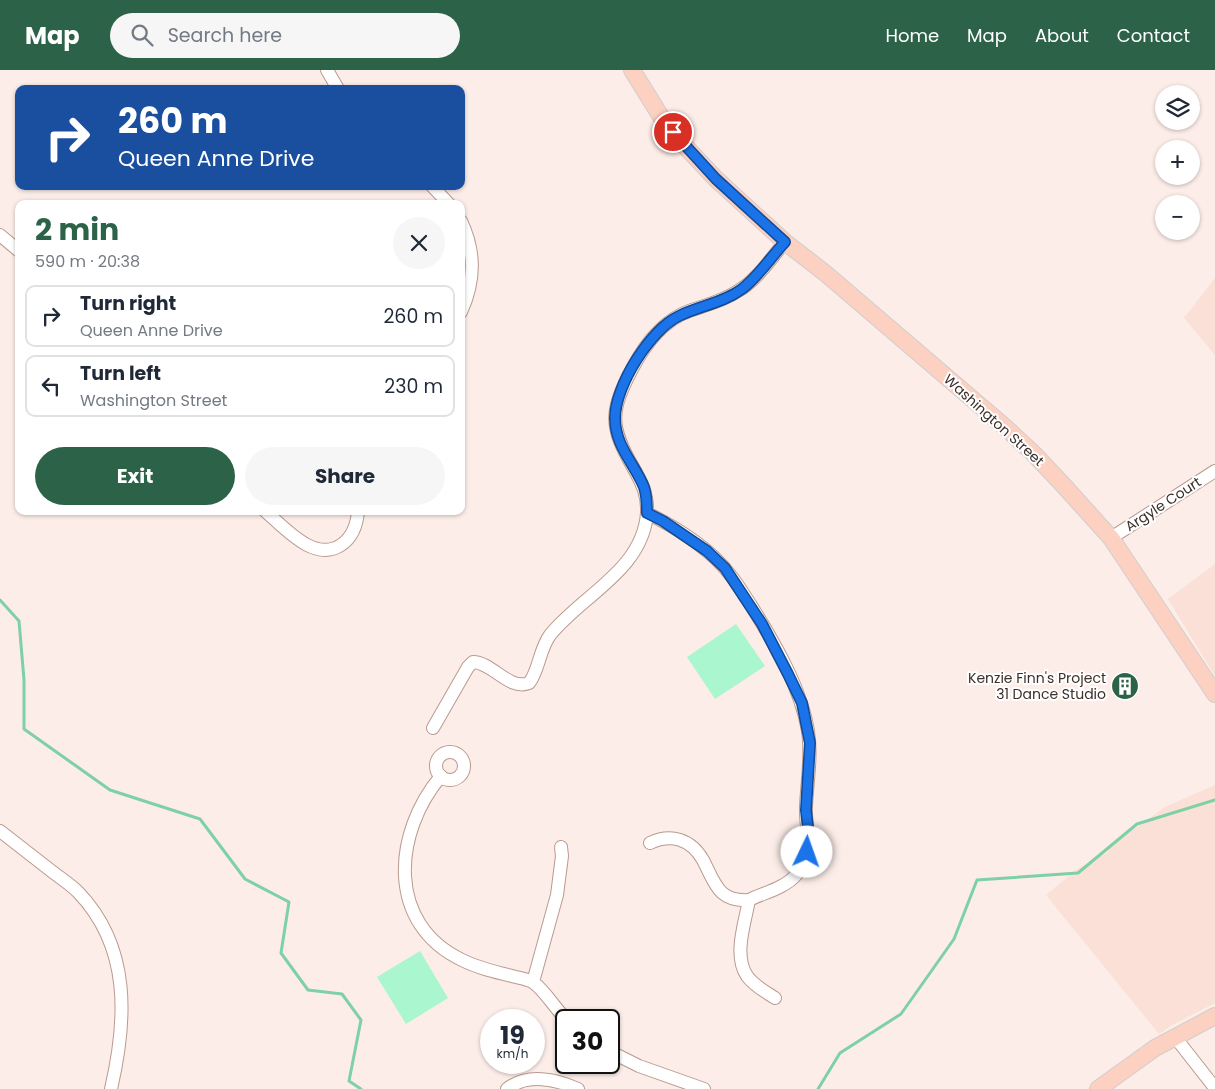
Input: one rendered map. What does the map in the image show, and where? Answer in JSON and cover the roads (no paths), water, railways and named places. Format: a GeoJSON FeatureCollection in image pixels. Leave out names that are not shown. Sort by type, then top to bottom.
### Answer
{"type":"FeatureCollection","features":[{"type":"Feature","properties":{"kind":"main road","name":"Washington Street"},"geometry":{"type":"LineString","coordinates":[[632,70],[663,120],[727,190],[785,242],[825,273],[1034,454],[1111,538],[1215,694]]}},
{"type":"Feature","properties":{"kind":"main road"},"geometry":{"type":"LineString","coordinates":[[1098,1089],[1155,1048],[1215,1016]]}},
{"type":"Feature","properties":{"kind":"street"},"geometry":{"type":"LineString","coordinates":[[327,70],[336,85]]}},
{"type":"Feature","properties":{"kind":"street"},"geometry":{"type":"LineString","coordinates":[[436,190],[445,200]]}},
{"type":"Feature","properties":{"kind":"street"},"geometry":{"type":"LineString","coordinates":[[465,232],[470,245],[473,267],[470,289],[465,302]]}},
{"type":"Feature","properties":{"kind":"street"},"geometry":{"type":"LineString","coordinates":[[0,235],[15,248]]}},
{"type":"Feature","properties":{"kind":"street"},"geometry":{"type":"LineString","coordinates":[[433,728],[468,667],[473,662],[480,663],[518,684],[529,683],[540,653],[550,635],[623,566],[636,550],[645,529],[646,498],[643,486],[623,451],[615,427],[617,403],[632,367],[652,338],[669,322],[677,316],[728,297],[741,290],[756,276],[785,242]]}},
{"type":"Feature","properties":{"kind":"street","name":"Argyle Court"},"geometry":{"type":"LineString","coordinates":[[1111,538],[1215,471]]}},
{"type":"Feature","properties":{"kind":"street"},"geometry":{"type":"LineString","coordinates":[[647,513],[663,521],[707,551],[725,568],[762,624],[802,703],[810,743],[806,810],[809,837],[807,852],[802,867],[794,877],[781,886],[749,900],[728,897],[718,890],[702,860],[687,842],[676,838],[665,838],[650,843]]}},
{"type":"Feature","properties":{"kind":"street"},"geometry":{"type":"LineString","coordinates":[[270,515],[308,545],[324,550],[332,549],[346,541],[356,526],[357,515]]}},
{"type":"Feature","properties":{"kind":"street"},"geometry":{"type":"LineString","coordinates":[[441,776],[418,811],[409,833],[404,868],[405,883],[412,908],[430,937],[448,953],[476,966],[533,982],[557,1009]]}},
{"type":"Feature","properties":{"kind":"street"},"geometry":{"type":"LineString","coordinates":[[0,832],[78,891],[96,915],[106,934],[114,954],[121,986],[122,1022],[111,1089]]}},
{"type":"Feature","properties":{"kind":"street"},"geometry":{"type":"LineString","coordinates":[[533,982],[556,895],[562,856],[561,847]]}},
{"type":"Feature","properties":{"kind":"street"},"geometry":{"type":"LineString","coordinates":[[749,900],[740,949],[741,960],[747,976],[755,985],[775,998]]}},
{"type":"Feature","properties":{"kind":"street"},"geometry":{"type":"LineString","coordinates":[[1175,1037],[1215,1088]]}},
{"type":"Feature","properties":{"kind":"street"},"geometry":{"type":"LineString","coordinates":[[620,1056],[639,1066],[704,1089]]}},
{"type":"Feature","properties":{"kind":"street"},"geometry":{"type":"LineString","coordinates":[[507,1089],[512,1084],[536,1079],[562,1082],[578,1089]]}},
{"type":"Feature","properties":{"kind":"waterway"},"geometry":{"type":"LineString","coordinates":[[0,600],[19,621],[24,680],[24,729],[110,790],[200,819],[245,879],[289,902],[281,953],[308,990],[342,994],[361,1020],[349,1081],[361,1089]]}},
{"type":"Feature","properties":{"kind":"waterway"},"geometry":{"type":"LineString","coordinates":[[818,1089],[840,1053],[901,1014],[954,939],[977,880],[1078,873],[1137,824],[1215,800]]}},
{"type":"Feature","properties":{"kind":"place","name":"Kenzie Finn's Project 31 Dance Studio"},"geometry":{"type":"Point","coordinates":[1125,686]}}]}
